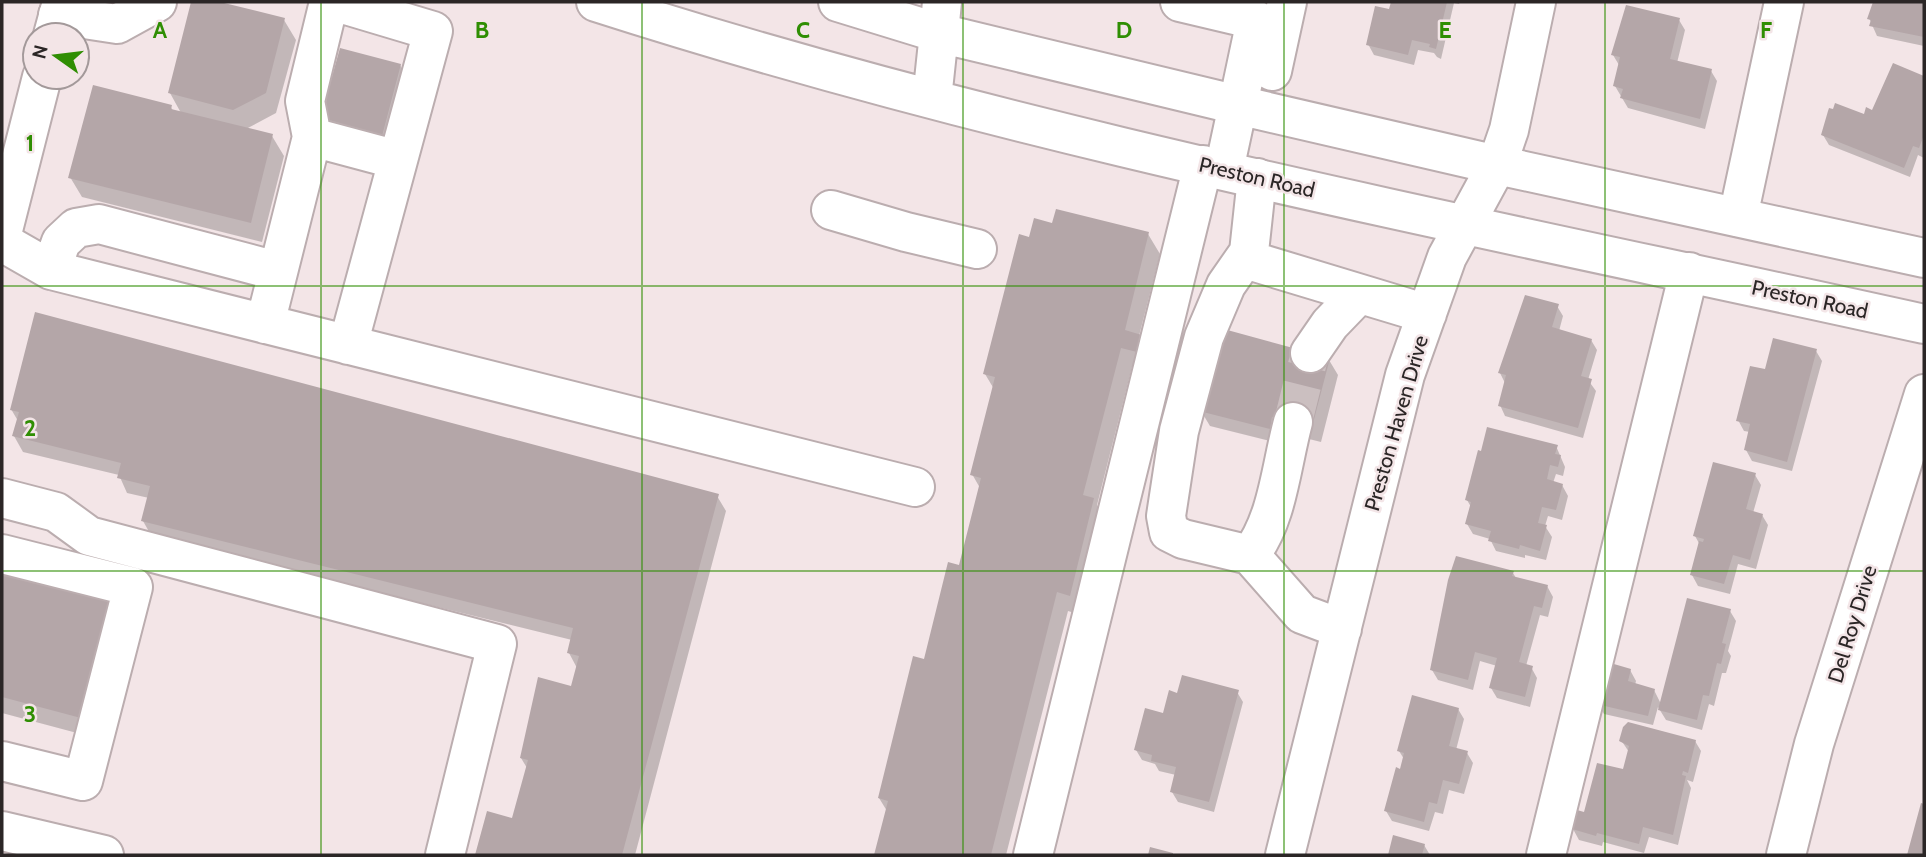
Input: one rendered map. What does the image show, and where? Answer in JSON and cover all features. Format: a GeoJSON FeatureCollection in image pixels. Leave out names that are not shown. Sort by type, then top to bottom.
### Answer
{"type":"FeatureCollection","features":[{"type":"Feature","properties":{"kind":"main road"},"geometry":{"type":"LineString","coordinates":[[58,17],[117,24],[157,2]]}},
{"type":"Feature","properties":{"kind":"main road"},"geometry":{"type":"LineString","coordinates":[[265,324],[312,137],[305,101],[328,2]]}},
{"type":"Feature","properties":{"kind":"main road"},"geometry":{"type":"LineString","coordinates":[[336,2],[433,31],[348,345]]}},
{"type":"Feature","properties":{"kind":"main road","name":"Preston Road"},"geometry":{"type":"LineString","coordinates":[[596,2],[715,40],[932,99],[1228,171],[1924,324]]}},
{"type":"Feature","properties":{"kind":"main road"},"geometry":{"type":"LineString","coordinates":[[838,2],[941,18],[1251,108],[1924,258]]}},
{"type":"Feature","properties":{"kind":"main road"},"geometry":{"type":"LineString","coordinates":[[1180,2],[1256,20],[1251,108]]}},
{"type":"Feature","properties":{"kind":"main road"},"geometry":{"type":"LineString","coordinates":[[1033,855],[1228,171],[1287,2]]}},
{"type":"Feature","properties":{"kind":"main road","name":"Preston Haven Drive"},"geometry":{"type":"LineString","coordinates":[[1285,855],[1405,375],[1447,257],[1497,164],[1509,130],[1536,2]]}},
{"type":"Feature","properties":{"kind":"main road"},"geometry":{"type":"LineString","coordinates":[[1738,217],[1784,2]]}},
{"type":"Feature","properties":{"kind":"main road"},"geometry":{"type":"LineString","coordinates":[[932,99],[941,18]]}},
{"type":"Feature","properties":{"kind":"main road"},"geometry":{"type":"LineString","coordinates":[[2,234],[38,91]]}},
{"type":"Feature","properties":{"kind":"main road"},"geometry":{"type":"LineString","coordinates":[[312,137],[397,160]]}},
{"type":"Feature","properties":{"kind":"main road"},"geometry":{"type":"LineString","coordinates":[[1228,171],[1249,252],[1255,262],[1427,314]]}},
{"type":"Feature","properties":{"kind":"main road"},"geometry":{"type":"LineString","coordinates":[[831,210],[977,249]]}},
{"type":"Feature","properties":{"kind":"main road"},"geometry":{"type":"LineString","coordinates":[[56,256],[76,228],[99,225],[277,271]]}},
{"type":"Feature","properties":{"kind":"main road"},"geometry":{"type":"LineString","coordinates":[[2,242],[56,256],[265,324],[915,487]]}},
{"type":"Feature","properties":{"kind":"main road"},"geometry":{"type":"LineString","coordinates":[[1249,252],[1226,285],[1204,337],[1179,431],[1166,516],[1169,532],[1183,539],[1250,555],[1302,614],[1342,629]]}},
{"type":"Feature","properties":{"kind":"main road"},"geometry":{"type":"LineString","coordinates":[[1546,855],[1689,272]]}},
{"type":"Feature","properties":{"kind":"main road"},"geometry":{"type":"LineString","coordinates":[[1310,354],[1330,324],[1359,294]]}},
{"type":"Feature","properties":{"kind":"main road","name":"Del Roy Drive"},"geometry":{"type":"LineString","coordinates":[[1786,855],[1814,744],[1924,394]]}},
{"type":"Feature","properties":{"kind":"main road"},"geometry":{"type":"LineString","coordinates":[[1250,555],[1260,542],[1274,503],[1293,422]]}},
{"type":"Feature","properties":{"kind":"main road"},"geometry":{"type":"LineString","coordinates":[[2,498],[56,512],[89,536],[497,644],[445,855]]}},
{"type":"Feature","properties":{"kind":"main road"},"geometry":{"type":"LineString","coordinates":[[2,554],[132,587],[83,781],[2,761]]}},
{"type":"Feature","properties":{"kind":"main road"},"geometry":{"type":"LineString","coordinates":[[2,831],[104,855]]}},
{"type":"Feature","properties":{"kind":"building"},"geometry":{"type":"Polygon","coordinates":[[[191,2],[220,2],[285,18],[266,93],[233,110],[168,93],[191,2]]]}},
{"type":"Feature","properties":{"kind":"building"},"geometry":{"type":"Polygon","coordinates":[[[1391,2],[1447,2],[1436,49],[1429,47],[1430,44],[1412,40],[1408,55],[1366,45],[1375,6],[1389,9],[1391,2]]]}},
{"type":"Feature","properties":{"kind":"building"},"geometry":{"type":"Polygon","coordinates":[[[1873,2],[1924,2],[1924,37],[1869,26],[1871,20],[1867,19],[1873,2]]]}},
{"type":"Feature","properties":{"kind":"building"},"geometry":{"type":"Polygon","coordinates":[[[1626,5],[1680,18],[1670,59],[1712,69],[1700,119],[1620,98],[1623,89],[1613,86],[1620,57],[1611,55],[1626,5]]]}},
{"type":"Feature","properties":{"kind":"building"},"geometry":{"type":"Polygon","coordinates":[[[340,48],[401,64],[381,140],[338,128],[339,123],[322,118],[327,99],[307,94],[312,75],[331,80],[340,48]]]}},
{"type":"Feature","properties":{"kind":"building"},"geometry":{"type":"Polygon","coordinates":[[[1893,63],[1924,76],[1924,135],[1919,148],[1913,146],[1904,168],[1821,135],[1829,108],[1833,109],[1835,103],[1864,114],[1866,107],[1872,110],[1893,63]]]}},
{"type":"Feature","properties":{"kind":"building"},"geometry":{"type":"Polygon","coordinates":[[[93,85],[172,105],[171,109],[273,134],[251,223],[68,178],[93,85]]]}},
{"type":"Feature","properties":{"kind":"building"},"geometry":{"type":"Polygon","coordinates":[[[1056,209],[1149,232],[1125,330],[1145,336],[1141,353],[1121,348],[1083,495],[1094,498],[1070,596],[1057,592],[991,855],[874,855],[888,801],[878,798],[913,656],[924,659],[948,562],[959,565],[981,478],[970,475],[995,377],[983,374],[1019,234],[1029,237],[1034,218],[1052,223],[1056,209]]]}},
{"type":"Feature","properties":{"kind":"building"},"geometry":{"type":"Polygon","coordinates":[[[1525,295],[1559,304],[1552,327],[1592,339],[1581,376],[1592,379],[1578,428],[1498,406],[1506,375],[1498,373],[1525,295]]]}},
{"type":"Feature","properties":{"kind":"building"},"geometry":{"type":"Polygon","coordinates":[[[35,312],[719,494],[622,855],[475,855],[487,811],[512,818],[528,760],[520,758],[538,677],[571,686],[579,656],[567,653],[573,628],[141,521],[150,486],[117,478],[121,463],[12,436],[19,412],[10,410],[35,312]]]}},
{"type":"Feature","properties":{"kind":"building"},"geometry":{"type":"Polygon","coordinates":[[[1220,328],[1330,358],[1312,427],[1272,417],[1270,429],[1199,411],[1220,328]]]}},
{"type":"Feature","properties":{"kind":"building"},"geometry":{"type":"Polygon","coordinates":[[[1773,338],[1817,349],[1787,462],[1744,450],[1750,424],[1736,421],[1750,366],[1765,369],[1773,338]]]}},
{"type":"Feature","properties":{"kind":"building"},"geometry":{"type":"Polygon","coordinates":[[[1487,427],[1558,445],[1555,454],[1561,455],[1558,467],[1550,465],[1547,479],[1563,484],[1556,510],[1542,507],[1538,523],[1547,525],[1540,551],[1520,545],[1519,549],[1488,541],[1491,531],[1465,524],[1471,502],[1465,500],[1487,427]]]}},
{"type":"Feature","properties":{"kind":"building"},"geometry":{"type":"Polygon","coordinates":[[[1713,462],[1756,473],[1746,509],[1763,514],[1750,560],[1733,555],[1724,584],[1690,575],[1699,541],[1703,542],[1704,539],[1693,536],[1713,462]]]}},
{"type":"Feature","properties":{"kind":"building"},"geometry":{"type":"Polygon","coordinates":[[[1456,556],[1514,571],[1512,576],[1548,585],[1542,608],[1534,606],[1519,662],[1533,666],[1525,697],[1489,688],[1497,658],[1475,652],[1468,680],[1430,670],[1448,580],[1456,556]]]}},
{"type":"Feature","properties":{"kind":"building"},"geometry":{"type":"Polygon","coordinates":[[[2,568],[113,597],[81,718],[2,697],[2,568]]]}},
{"type":"Feature","properties":{"kind":"building"},"geometry":{"type":"Polygon","coordinates":[[[1687,598],[1731,609],[1722,643],[1726,644],[1721,664],[1717,663],[1709,696],[1703,695],[1697,720],[1658,710],[1687,598]]]}},
{"type":"Feature","properties":{"kind":"building"},"geometry":{"type":"Polygon","coordinates":[[[1607,662],[1631,669],[1628,681],[1655,689],[1648,716],[1596,704],[1607,662]]]}},
{"type":"Feature","properties":{"kind":"building"},"geometry":{"type":"Polygon","coordinates":[[[1182,675],[1239,690],[1209,802],[1170,792],[1176,767],[1151,761],[1152,755],[1134,750],[1145,708],[1163,713],[1169,690],[1177,693],[1182,675]]]}},
{"type":"Feature","properties":{"kind":"building"},"geometry":{"type":"Polygon","coordinates":[[[1412,695],[1459,708],[1449,746],[1468,751],[1459,784],[1443,780],[1437,804],[1429,802],[1424,822],[1384,811],[1396,767],[1400,769],[1404,753],[1397,751],[1412,695]]]}},
{"type":"Feature","properties":{"kind":"building"},"geometry":{"type":"Polygon","coordinates":[[[1628,722],[1696,740],[1688,773],[1683,771],[1682,775],[1686,776],[1673,835],[1643,827],[1639,844],[1572,829],[1577,810],[1584,812],[1597,763],[1623,769],[1629,746],[1619,741],[1623,727],[1628,722]]]}},
{"type":"Feature","properties":{"kind":"building"},"geometry":{"type":"Polygon","coordinates":[[[1921,803],[1924,804],[1924,855],[1907,855],[1921,803]]]}},
{"type":"Feature","properties":{"kind":"building"},"geometry":{"type":"Polygon","coordinates":[[[1393,835],[1425,844],[1422,855],[1388,855],[1393,835]]]}},
{"type":"Feature","properties":{"kind":"building"},"geometry":{"type":"Polygon","coordinates":[[[1150,847],[1173,853],[1173,855],[1148,855],[1150,847]]]}},
{"type":"Feature","properties":{"kind":"tunnel"},"geometry":{"type":"LineString","coordinates":[[1293,422],[1310,353]]}}]}
